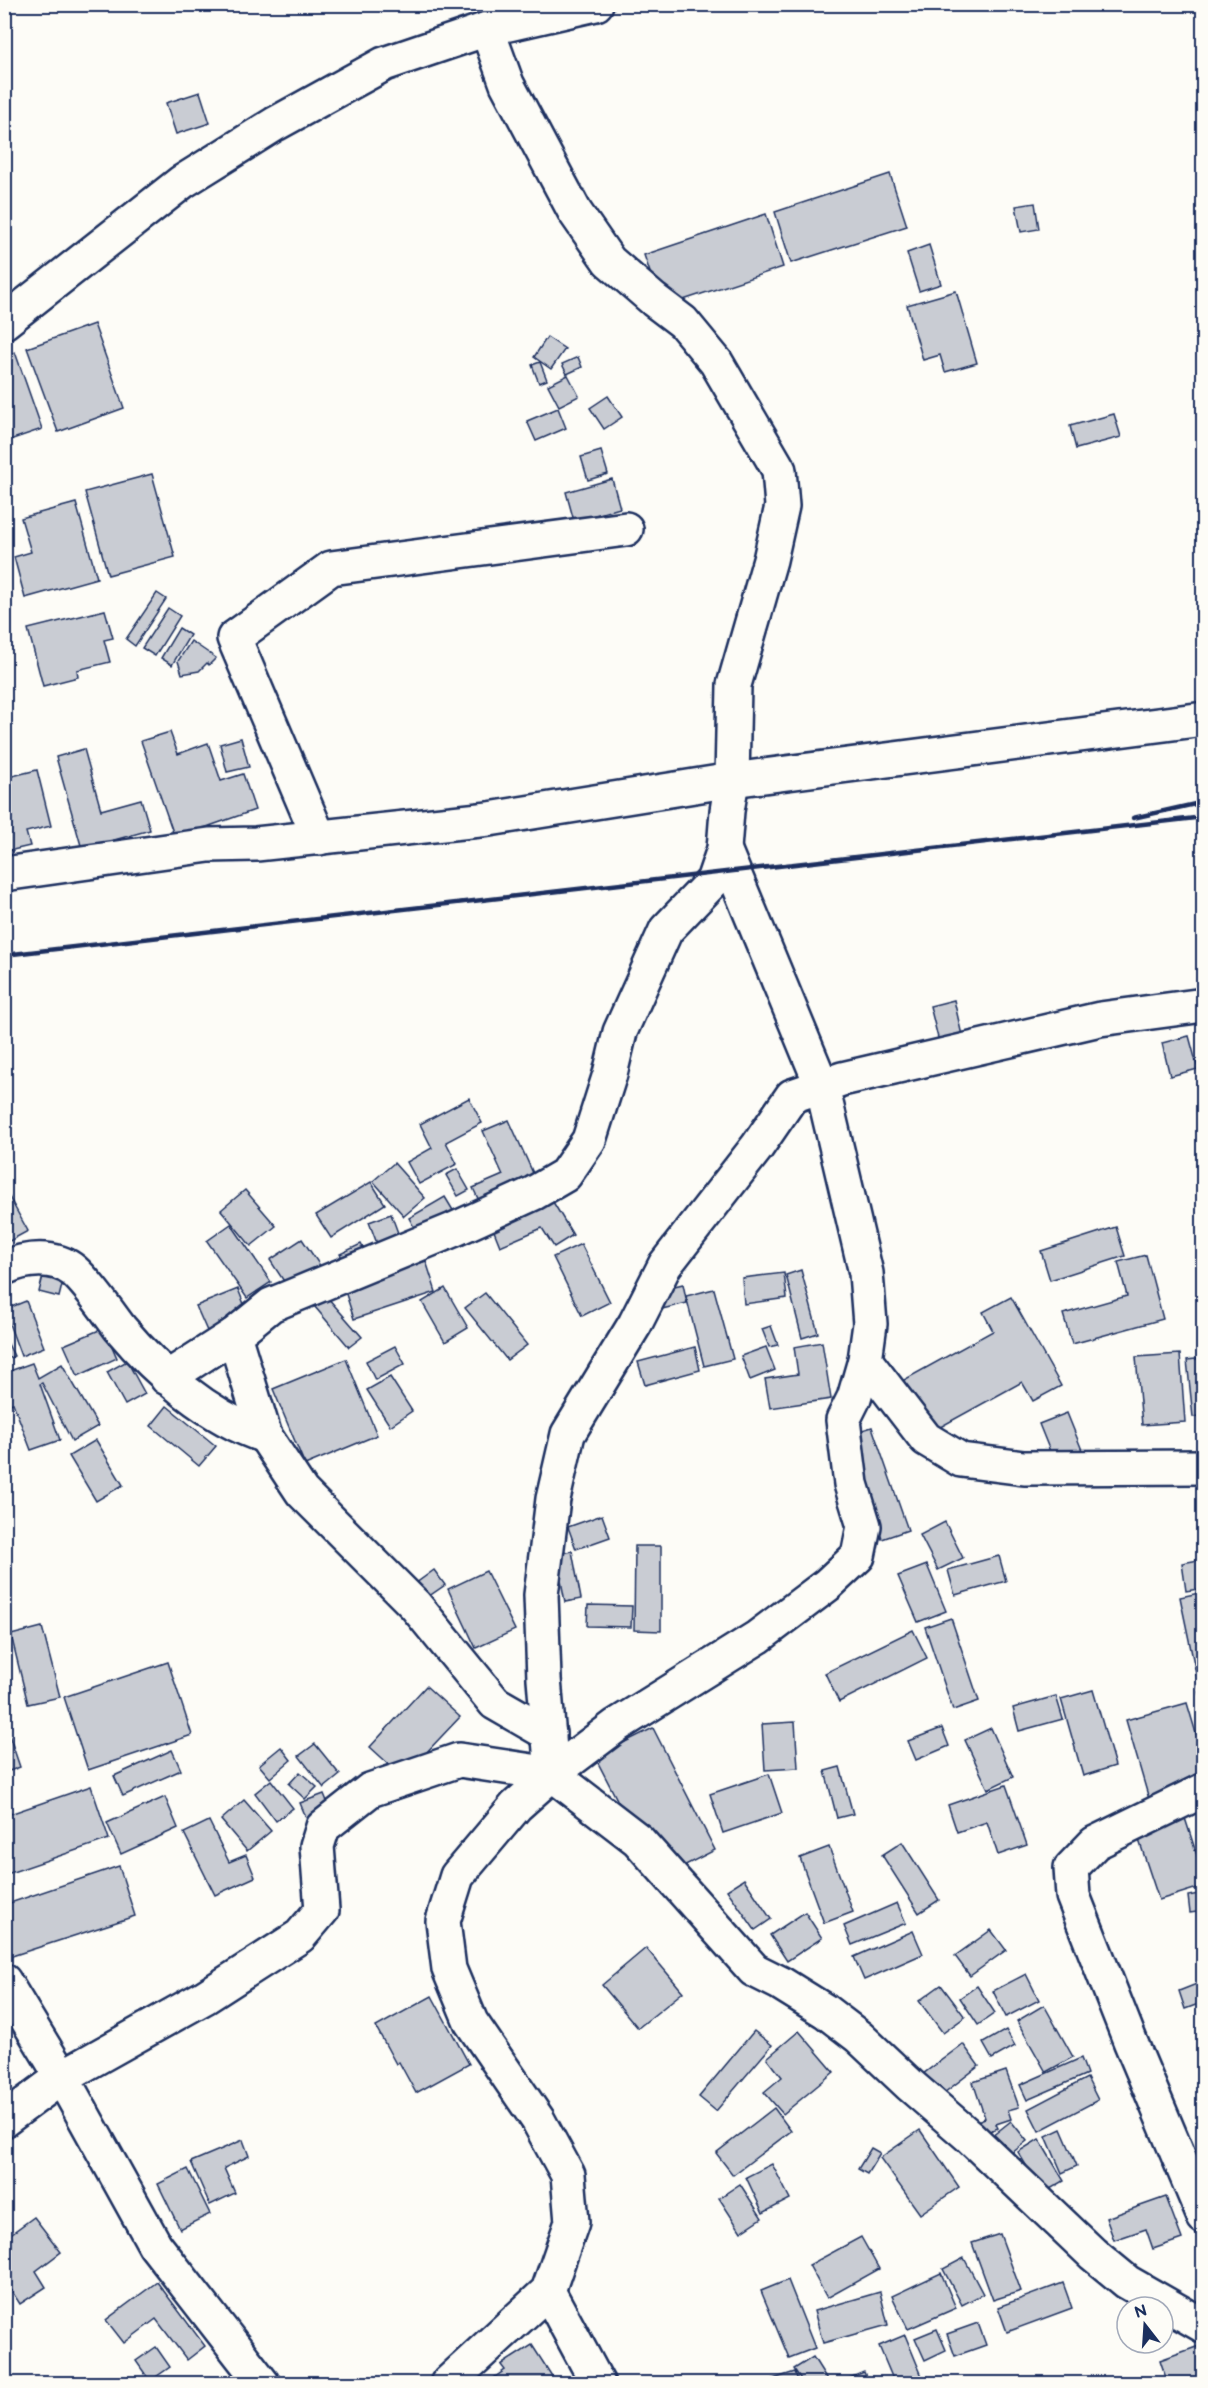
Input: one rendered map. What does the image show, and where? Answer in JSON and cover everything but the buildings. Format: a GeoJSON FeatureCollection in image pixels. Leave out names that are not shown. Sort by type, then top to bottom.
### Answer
{"type":"FeatureCollection","features":[{"type":"Feature","properties":{"kind":"street"},"geometry":{"type":"LineString","coordinates":[[4,322],[182,182],[275,124],[384,64],[487,29],[596,4]]}},
{"type":"Feature","properties":{"kind":"street"},"geometry":{"type":"LineString","coordinates":[[167,1378],[234,1335],[272,1305],[453,1230],[534,1193],[565,1175],[589,1140],[610,1074],[620,1032],[666,930],[713,881],[724,849],[732,780],[734,685],[770,560],[782,506],[779,470],[716,362],[683,322],[609,261],[575,212],[507,84],[487,29]]}},
{"type":"Feature","properties":{"kind":"street"},"geometry":{"type":"LineString","coordinates":[[319,838],[234,638],[331,568],[626,529]]}},
{"type":"Feature","properties":{"kind":"street"},"geometry":{"type":"LineString","coordinates":[[4,874],[209,845],[256,844],[489,819],[732,780],[1203,719]]}},
{"type":"Feature","properties":{"kind":"street"},"geometry":{"type":"LineString","coordinates":[[447,2384],[548,2291],[572,2222],[568,2175],[538,2120],[471,2022],[449,1969],[443,1921],[457,1876],[516,1806],[552,1774],[617,1725],[758,1637],[827,1585],[858,1556],[864,1526],[851,1484],[843,1420],[854,1398],[865,1360],[870,1324],[866,1273],[822,1086],[724,849]]}},
{"type":"Feature","properties":{"kind":"street"},"geometry":{"type":"LineString","coordinates":[[552,1774],[541,1595],[553,1499],[568,1434],[635,1324],[665,1265],[757,1147],[792,1096],[822,1086],[968,1049],[1100,1019],[1203,1005]]}},
{"type":"Feature","properties":{"kind":"street"},"geometry":{"type":"LineString","coordinates":[[4,1268],[43,1258],[73,1270],[134,1344],[167,1378],[243,1429],[265,1436]]}},
{"type":"Feature","properties":{"kind":"street"},"geometry":{"type":"LineString","coordinates":[[234,1335],[265,1436],[302,1492],[415,1605],[495,1703],[549,1734]]}},
{"type":"Feature","properties":{"kind":"street"},"geometry":{"type":"LineString","coordinates":[[865,1360],[926,1439],[961,1460],[1024,1468],[1203,1467]]}},
{"type":"Feature","properties":{"kind":"street"},"geometry":{"type":"LineString","coordinates":[[4,2120],[63,2077],[205,1997],[300,1936],[322,1910],[317,1846],[323,1827],[370,1790],[459,1760],[552,1774],[638,1840],[754,1970],[825,2011],[859,2037],[969,2136],[1093,2254],[1127,2282],[1203,2326]]}},
{"type":"Feature","properties":{"kind":"street"},"geometry":{"type":"LineString","coordinates":[[1203,1790],[1095,1843],[1071,1868],[1073,1896],[1203,2217]]}},
{"type":"Feature","properties":{"kind":"street"},"geometry":{"type":"LineString","coordinates":[[4,1981],[63,2077],[155,2246],[263,2384]]}},
{"type":"Feature","properties":{"kind":"street"},"geometry":{"type":"LineString","coordinates":[[548,2291],[598,2384]]}},
{"type":"Feature","properties":{"kind":"railway"},"geometry":{"type":"LineString","coordinates":[[1133,818],[1204,802]]}},
{"type":"Feature","properties":{"kind":"railway"},"geometry":{"type":"LineString","coordinates":[[4,955],[1204,817]]}}]}
